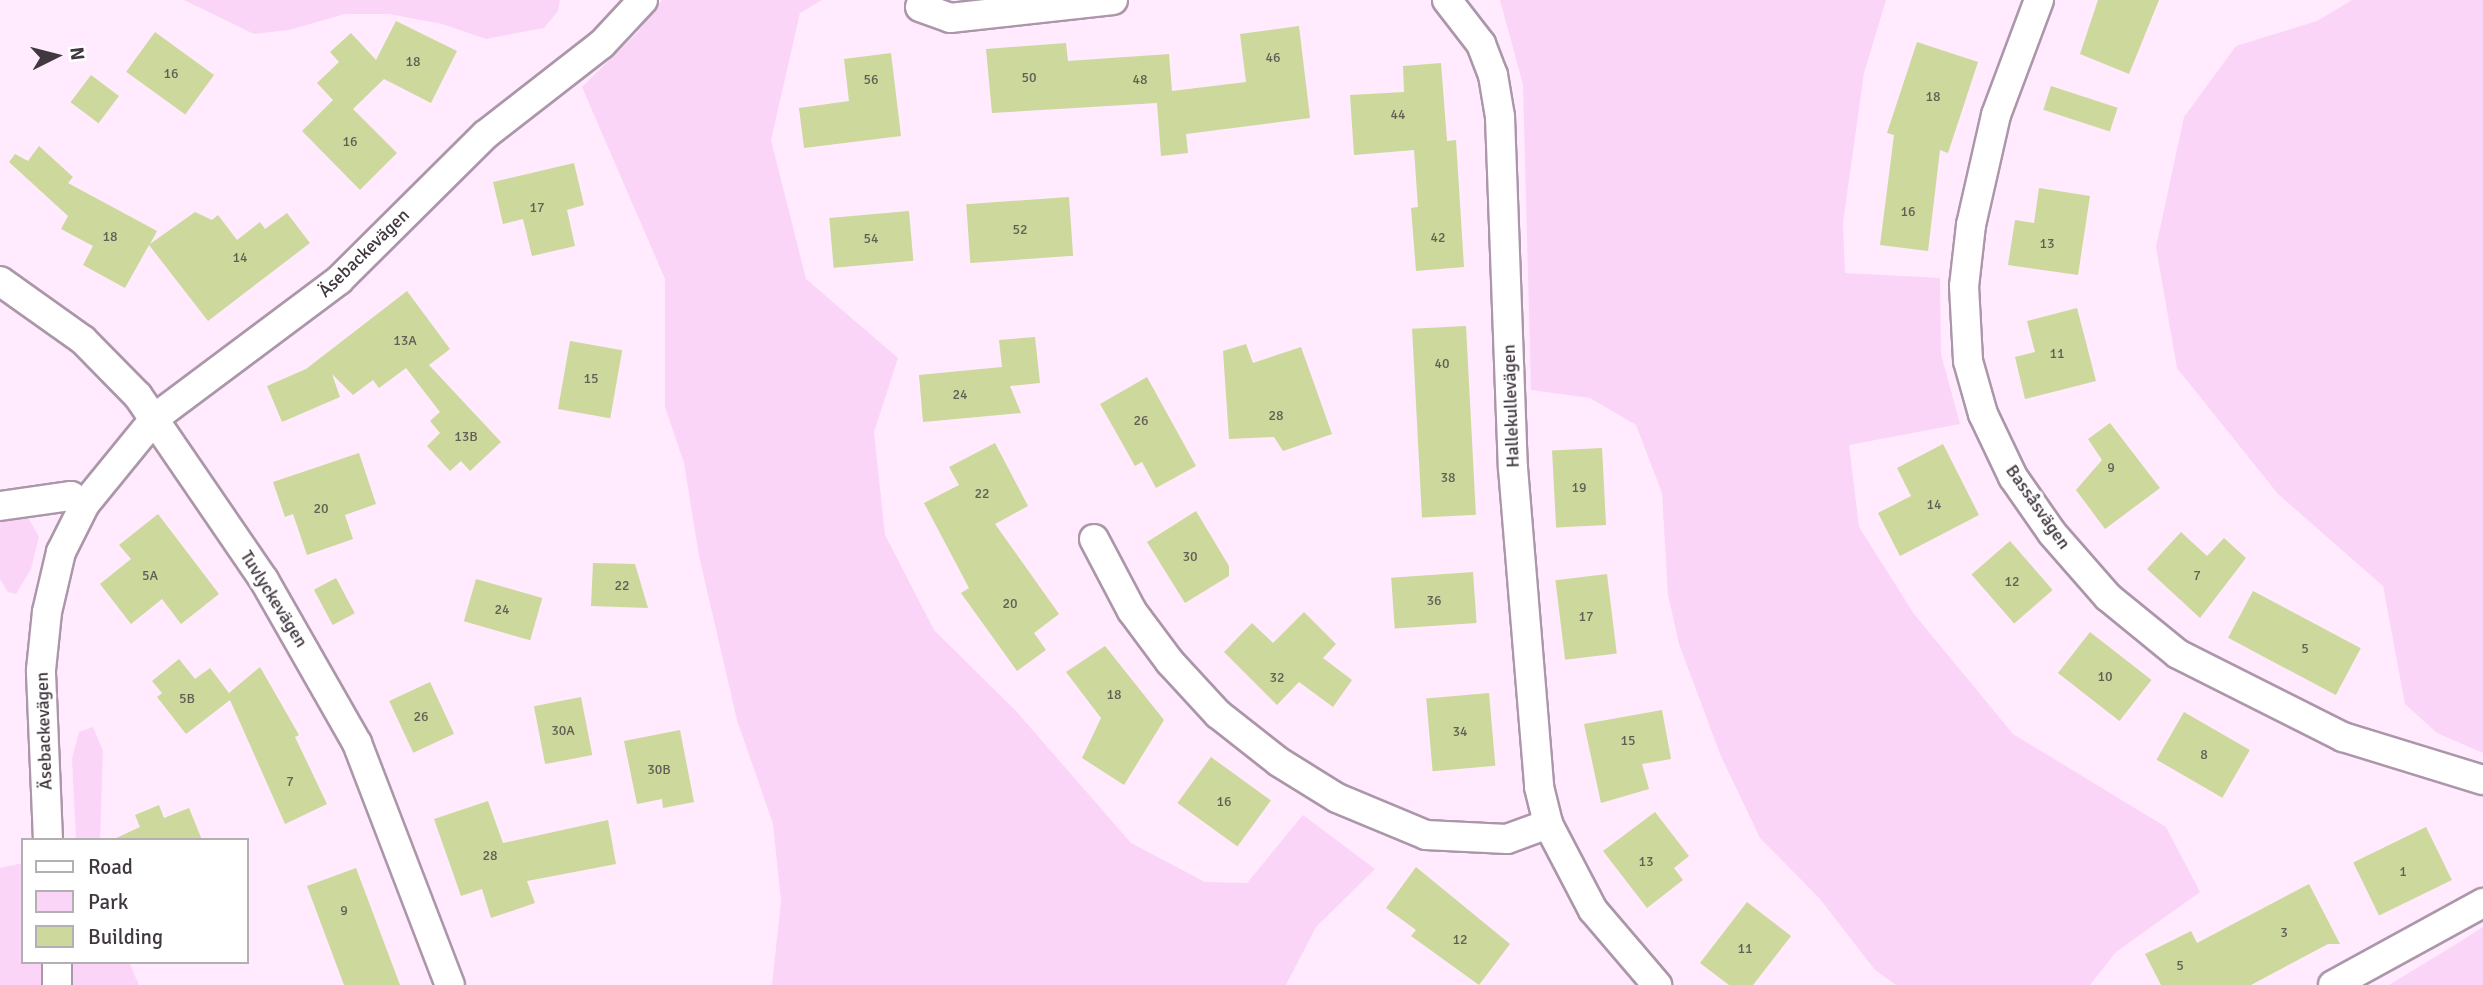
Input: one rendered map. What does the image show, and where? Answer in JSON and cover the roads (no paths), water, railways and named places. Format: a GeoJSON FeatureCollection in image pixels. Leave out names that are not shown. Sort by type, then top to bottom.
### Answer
{"type":"FeatureCollection","features":[{"type":"Feature","properties":{"kind":"street","name":"Äsebackevägen"},"geometry":{"type":"LineString","coordinates":[[48,838],[41,670],[47,612],[61,552],[85,504],[156,417],[339,280],[485,135],[601,44],[643,0]]}},
{"type":"Feature","properties":{"kind":"street"},"geometry":{"type":"LineString","coordinates":[[920,7],[950,18],[1113,0]]}},
{"type":"Feature","properties":{"kind":"street","name":"Hallekullevägen"},"geometry":{"type":"LineString","coordinates":[[1447,0],[1480,44],[1493,75],[1500,117],[1514,482],[1532,741],[1548,824],[1593,910],[1657,985]]}},
{"type":"Feature","properties":{"kind":"street","name":"Bassåsvägen"},"geometry":{"type":"LineString","coordinates":[[2039,0],[1996,115],[1971,225],[1964,286],[1968,361],[1983,414],[2012,477],[2052,533],[2108,597],[2178,654],[2343,737],[2483,780]]}},
{"type":"Feature","properties":{"kind":"street","name":"Tuvlyckevägen"},"geometry":{"type":"LineString","coordinates":[[0,281],[83,340],[156,417],[264,580],[357,743],[450,985]]}},
{"type":"Feature","properties":{"kind":"street"},"geometry":{"type":"LineString","coordinates":[[0,506],[71,496],[85,504]]}},
{"type":"Feature","properties":{"kind":"street"},"geometry":{"type":"LineString","coordinates":[[1094,539],[1132,611],[1170,662],[1218,714],[1279,762],[1337,798],[1426,835],[1507,839],[1548,824]]}},
{"type":"Feature","properties":{"kind":"street"},"geometry":{"type":"LineString","coordinates":[[2333,985],[2483,903]]}},
{"type":"Feature","properties":{"kind":"street"},"geometry":{"type":"LineString","coordinates":[[57,964],[57,985]]}}]}
